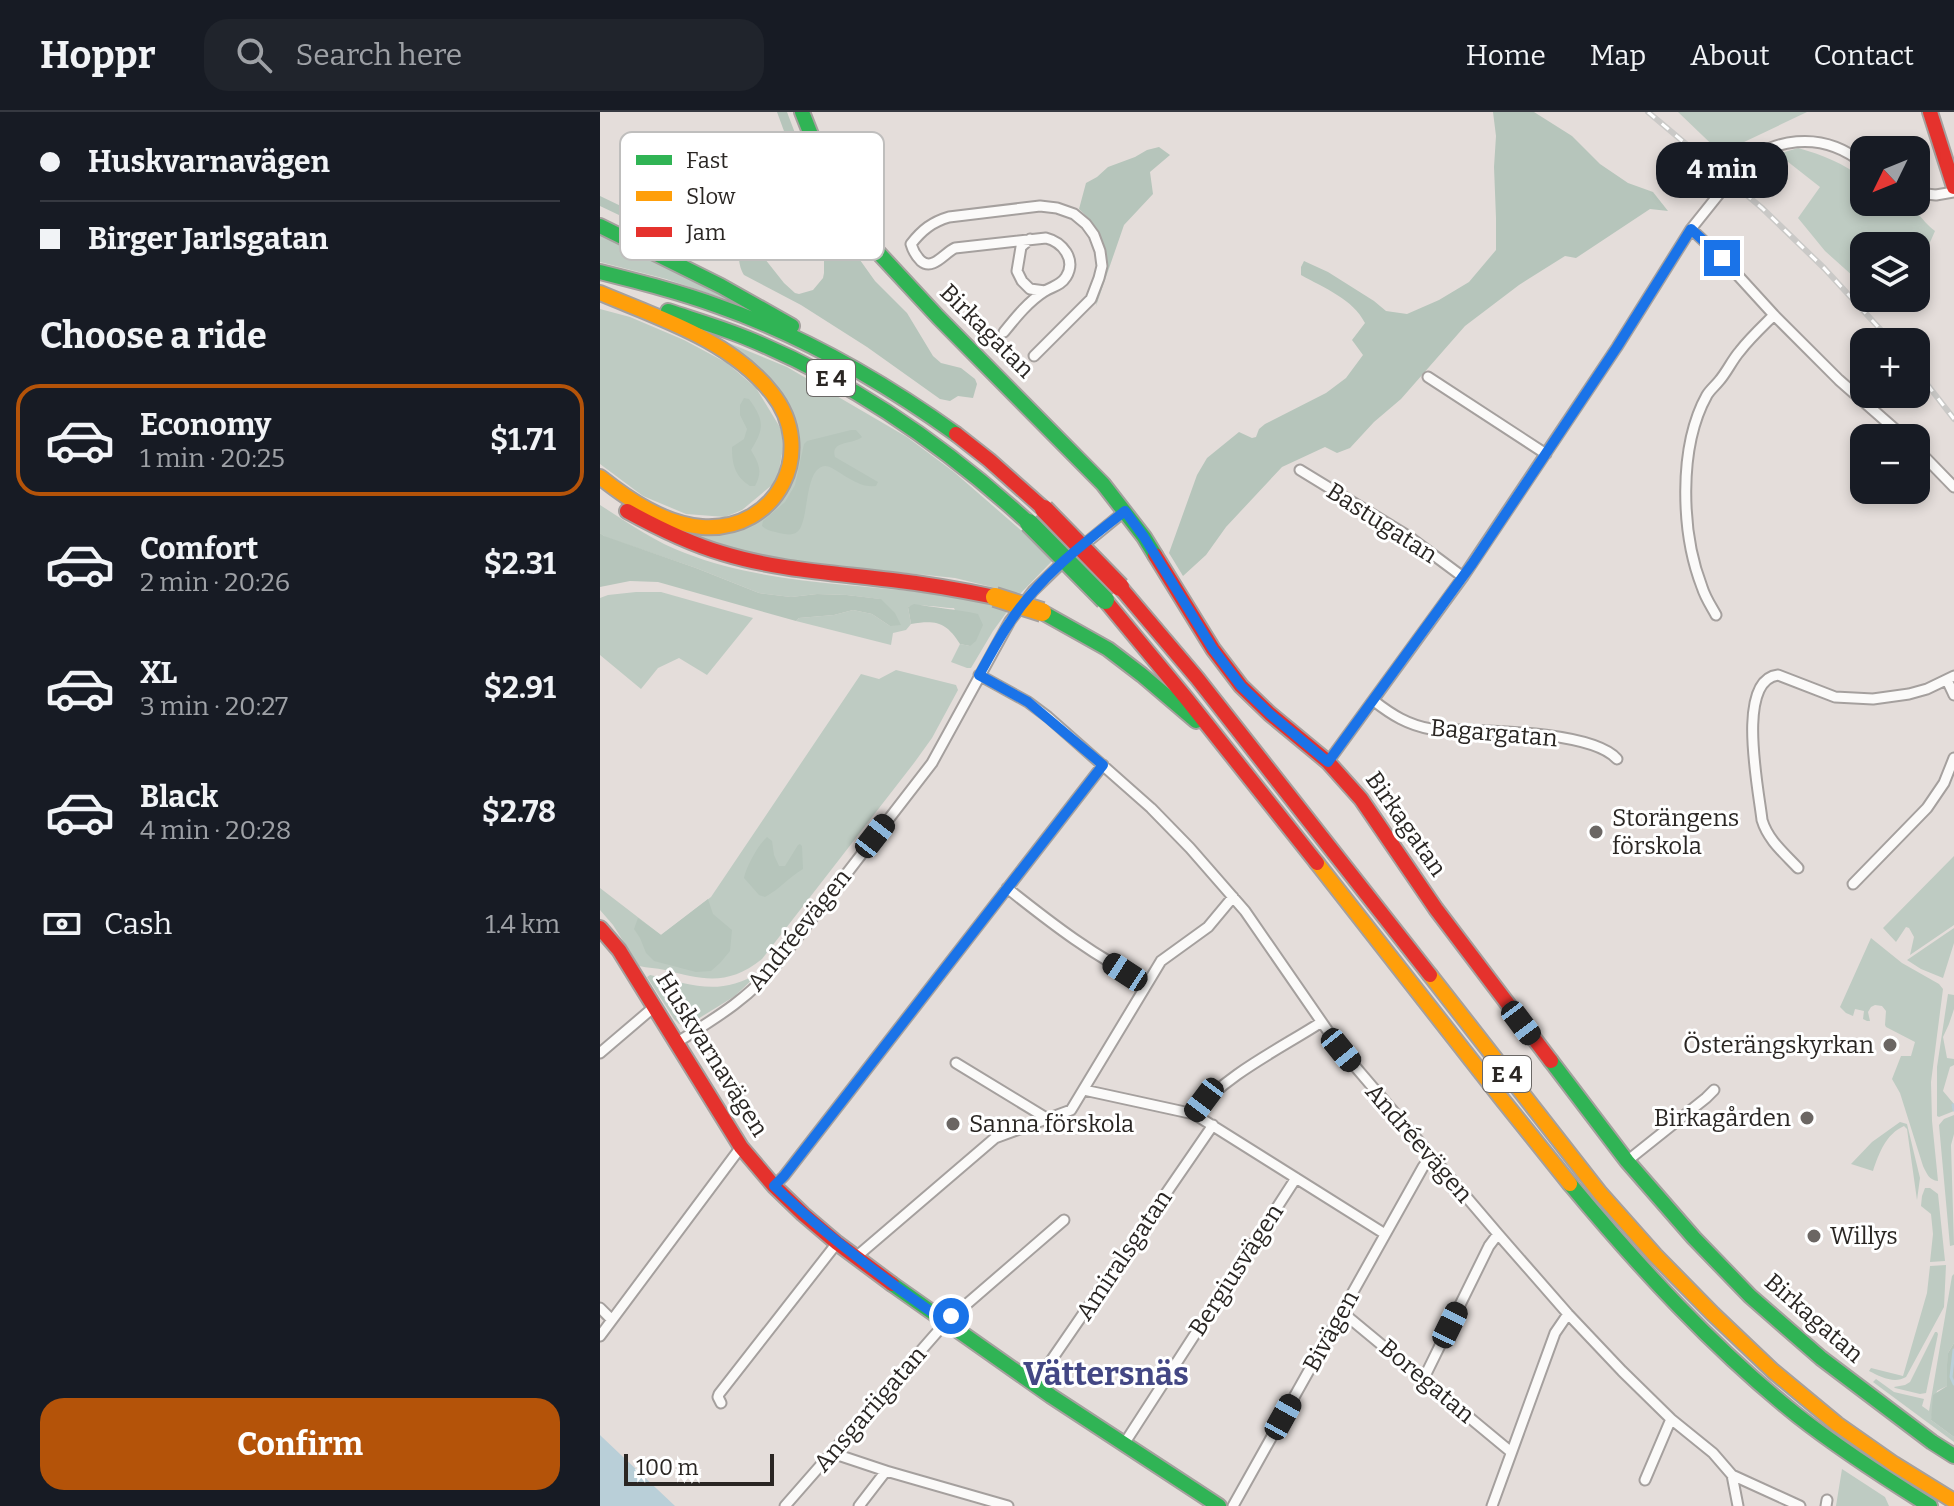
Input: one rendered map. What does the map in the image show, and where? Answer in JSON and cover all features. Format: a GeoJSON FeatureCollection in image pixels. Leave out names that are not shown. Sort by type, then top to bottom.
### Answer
{"type":"FeatureCollection","features":[{"type":"Feature","properties":{"kind":"main road","name":"Birkagatan"},"geometry":{"type":"LineString","coordinates":[[802,112],[810,132]]}},
{"type":"Feature","properties":{"kind":"main road"},"geometry":{"type":"LineString","coordinates":[[1930,112],[1954,190]]}},
{"type":"Feature","properties":{"kind":"main road"},"geometry":{"type":"LineString","coordinates":[[600,226],[620,235]]}},
{"type":"Feature","properties":{"kind":"main road","name":"Birkagatan"},"geometry":{"type":"LineString","coordinates":[[884,259],[1103,484],[1144,537],[1213,649],[1241,686],[1328,762],[1366,805],[1436,909],[1627,1161],[1694,1238],[1750,1296],[1833,1367],[1954,1456]]}},
{"type":"Feature","properties":{"kind":"main road"},"geometry":{"type":"LineString","coordinates":[[672,260],[754,303],[843,362]]}},
{"type":"Feature","properties":{"kind":"main road","name":"E 4"},"geometry":{"type":"LineString","coordinates":[[600,272],[734,312],[843,362],[928,414],[988,459],[1044,509],[1120,587],[1216,701],[1591,1182],[1654,1255],[1707,1311],[1773,1372],[1850,1433],[1954,1501]]}},
{"type":"Feature","properties":{"kind":"main road"},"geometry":{"type":"LineString","coordinates":[[600,293],[707,341],[756,376],[785,413],[793,453],[789,472],[771,503],[754,516],[714,528],[693,526],[660,515],[600,477]]}},
{"type":"Feature","properties":{"kind":"main road","name":"E 4"},"geometry":{"type":"LineString","coordinates":[[600,293],[727,330],[833,379],[916,430],[974,474],[1029,523],[1105,600],[1181,689],[1483,1077],[1641,1266],[1695,1323],[1762,1385],[1828,1439],[1930,1506]]}},
{"type":"Feature","properties":{"kind":"main road"},"geometry":{"type":"LineString","coordinates":[[600,492],[644,521],[678,538],[756,563],[945,587],[995,597],[1042,612],[1107,648],[1141,673],[1201,725],[1264,792]]}},
{"type":"Feature","properties":{"kind":"main road","name":"Huskvarnavägen"},"geometry":{"type":"LineString","coordinates":[[600,928],[619,950],[741,1147],[803,1214],[837,1243],[946,1322],[1219,1506]]}},
{"type":"Feature","properties":{"kind":"street"},"geometry":{"type":"LineString","coordinates":[[1734,175],[1744,163],[1758,154],[1789,142],[1804,141],[1838,147],[1850,154]]}},
{"type":"Feature","properties":{"kind":"street"},"geometry":{"type":"LineString","coordinates":[[1328,762],[1463,577],[1666,272],[1691,229],[1727,184]]}},
{"type":"Feature","properties":{"kind":"street"},"geometry":{"type":"LineString","coordinates":[[1930,194],[1954,190]]}},
{"type":"Feature","properties":{"kind":"street"},"geometry":{"type":"LineString","coordinates":[[1004,332],[1021,311],[1045,291],[1065,280],[1069,271],[1067,251],[1054,240],[1030,239],[955,248],[929,265],[924,264],[911,244],[935,221],[949,217],[1040,206],[1074,214],[1094,235],[1102,266],[1099,278],[1091,299],[1034,356]]}},
{"type":"Feature","properties":{"kind":"street"},"geometry":{"type":"LineString","coordinates":[[1691,229],[1839,380],[1889,424]]}},
{"type":"Feature","properties":{"kind":"street"},"geometry":{"type":"LineString","coordinates":[[1030,239],[1021,247],[1017,271],[1030,289],[1045,291]]}},
{"type":"Feature","properties":{"kind":"street"},"geometry":{"type":"LineString","coordinates":[[1716,615],[1697,572],[1689,531],[1686,499],[1690,449],[1698,415],[1708,392],[1721,380],[1740,350],[1774,315]]}},
{"type":"Feature","properties":{"kind":"street"},"geometry":{"type":"LineString","coordinates":[[1428,377],[1546,454]]}},
{"type":"Feature","properties":{"kind":"street"},"geometry":{"type":"LineString","coordinates":[[1930,462],[1954,487]]}},
{"type":"Feature","properties":{"kind":"street","name":"Bastugatan"},"geometry":{"type":"LineString","coordinates":[[1300,470],[1408,536],[1463,577]]}},
{"type":"Feature","properties":{"kind":"street","name":"Andréevägen"},"geometry":{"type":"LineString","coordinates":[[676,1043],[737,1004],[761,983],[932,763],[1010,621],[1033,591],[1125,511]]}},
{"type":"Feature","properties":{"kind":"street","name":"Andréevägen"},"geometry":{"type":"LineString","coordinates":[[979,675],[1028,702],[1151,808],[1190,848],[1245,911],[1320,1023],[1358,1071],[1568,1314],[1622,1371],[1671,1419],[1713,1453],[1732,1475],[1800,1506]]}},
{"type":"Feature","properties":{"kind":"street"},"geometry":{"type":"LineString","coordinates":[[1798,868],[1771,840],[1762,820],[1752,720],[1755,701],[1765,680],[1778,675],[1835,697],[1873,699],[1909,694],[1950,678],[1954,695]]}},
{"type":"Feature","properties":{"kind":"street","name":"Bagargatan"},"geometry":{"type":"LineString","coordinates":[[1374,701],[1416,727],[1545,735],[1606,749],[1617,759]]}},
{"type":"Feature","properties":{"kind":"street"},"geometry":{"type":"LineString","coordinates":[[1853,884],[1927,808],[1944,783],[1954,758]]}},
{"type":"Feature","properties":{"kind":"street"},"geometry":{"type":"LineString","coordinates":[[774,1186],[1103,765]]}},
{"type":"Feature","properties":{"kind":"street"},"geometry":{"type":"LineString","coordinates":[[1007,888],[1057,928],[1125,972],[1147,982]]}},
{"type":"Feature","properties":{"kind":"street"},"geometry":{"type":"LineString","coordinates":[[856,1257],[995,1138],[1071,1110],[1161,961],[1208,927],[1233,897]]}},
{"type":"Feature","properties":{"kind":"street"},"geometry":{"type":"LineString","coordinates":[[600,1053],[654,1007]]}},
{"type":"Feature","properties":{"kind":"street"},"geometry":{"type":"LineString","coordinates":[[1194,1114],[1204,1100],[1240,1073],[1320,1023]]}},
{"type":"Feature","properties":{"kind":"street"},"geometry":{"type":"LineString","coordinates":[[956,1063],[1048,1119]]}},
{"type":"Feature","properties":{"kind":"street"},"geometry":{"type":"LineString","coordinates":[[1084,1090],[1194,1114],[1385,1234]]}},
{"type":"Feature","properties":{"kind":"street"},"geometry":{"type":"LineString","coordinates":[[1627,1161],[1714,1090]]}},
{"type":"Feature","properties":{"kind":"street","name":"Amiralsgatan"},"geometry":{"type":"LineString","coordinates":[[1035,1384],[1213,1125]]}},
{"type":"Feature","properties":{"kind":"street"},"geometry":{"type":"LineString","coordinates":[[600,1336],[741,1147]]}},
{"type":"Feature","properties":{"kind":"street","name":"Bivägen"},"geometry":{"type":"LineString","coordinates":[[1233,1506],[1431,1156]]}},
{"type":"Feature","properties":{"kind":"street","name":"Bergiusvägen"},"geometry":{"type":"LineString","coordinates":[[1124,1444],[1296,1178]]}},
{"type":"Feature","properties":{"kind":"street","name":"Ansgariigatan"},"geometry":{"type":"LineString","coordinates":[[785,1506],[946,1322],[1064,1220]]}},
{"type":"Feature","properties":{"kind":"street"},"geometry":{"type":"LineString","coordinates":[[1424,1378],[1489,1246],[1498,1234]]}},
{"type":"Feature","properties":{"kind":"street"},"geometry":{"type":"LineString","coordinates":[[721,1403],[719,1394],[837,1243]]}},
{"type":"Feature","properties":{"kind":"street"},"geometry":{"type":"LineString","coordinates":[[600,1308],[612,1320]]}},
{"type":"Feature","properties":{"kind":"street","name":"Boregatan"},"geometry":{"type":"LineString","coordinates":[[1342,1312],[1511,1452]]}},
{"type":"Feature","properties":{"kind":"street"},"geometry":{"type":"LineString","coordinates":[[1492,1506],[1555,1333],[1568,1314]]}},
{"type":"Feature","properties":{"kind":"street"},"geometry":{"type":"LineString","coordinates":[[1645,1480],[1671,1419]]}},
{"type":"Feature","properties":{"kind":"street"},"geometry":{"type":"LineString","coordinates":[[832,1453],[976,1502],[1008,1506]]}},
{"type":"Feature","properties":{"kind":"street"},"geometry":{"type":"LineString","coordinates":[[859,1506],[886,1471]]}},
{"type":"Feature","properties":{"kind":"street"},"geometry":{"type":"LineString","coordinates":[[1732,1475],[1738,1506]]}},
{"type":"Feature","properties":{"kind":"shaded area"},"geometry":{"type":"Polygon","coordinates":[[[777,112],[787,112],[795,132],[784,132],[777,112]]]}},
{"type":"Feature","properties":{"kind":"shaded area"},"geometry":{"type":"Polygon","coordinates":[[[1493,112],[1534,112],[1572,136],[1600,164],[1628,183],[1653,192],[1668,211],[1650,209],[1576,258],[1565,256],[1519,285],[1465,326],[1401,399],[1350,448],[1337,453],[1325,447],[1282,467],[1226,527],[1206,555],[1183,576],[1169,553],[1197,475],[1207,458],[1239,432],[1256,437],[1265,424],[1326,393],[1346,378],[1363,355],[1352,340],[1365,323],[1360,315],[1337,295],[1301,275],[1304,261],[1328,272],[1386,311],[1407,314],[1469,282],[1496,250],[1496,136],[1493,112]]]}},
{"type":"Feature","properties":{"kind":"shaded area"},"geometry":{"type":"Polygon","coordinates":[[[1678,112],[1807,112],[1742,143],[1727,159],[1678,112]]]}},
{"type":"Feature","properties":{"kind":"shaded area"},"geometry":{"type":"Polygon","coordinates":[[[1159,147],[1170,155],[1150,172],[1153,194],[1124,225],[1096,306],[1105,259],[1098,232],[1079,209],[1086,183],[1108,167],[1159,147]]]}},
{"type":"Feature","properties":{"kind":"shaded area"},"geometry":{"type":"Polygon","coordinates":[[[1798,148],[1848,168],[1850,216],[1920,216],[1935,231],[1930,242],[1930,232],[1850,232],[1850,273],[1825,251],[1798,218],[1820,187],[1778,154],[1798,148]]]}},
{"type":"Feature","properties":{"kind":"shaded area"},"geometry":{"type":"Polygon","coordinates":[[[600,196],[620,206],[620,215],[600,206],[600,196]]]}},
{"type":"Feature","properties":{"kind":"shaded area"},"geometry":{"type":"Polygon","coordinates":[[[600,235],[620,245],[620,260],[652,260],[752,308],[666,279],[600,262],[600,235]]]}},
{"type":"Feature","properties":{"kind":"shaded area"},"geometry":{"type":"Polygon","coordinates":[[[740,260],[766,260],[784,283],[799,294],[813,290],[824,273],[824,260],[860,260],[875,281],[907,313],[933,356],[941,363],[961,368],[975,379],[977,384],[973,398],[958,396],[950,401],[940,399],[801,305],[744,275],[740,260]]]}},
{"type":"Feature","properties":{"kind":"shaded area"},"geometry":{"type":"Polygon","coordinates":[[[600,309],[630,317],[684,340],[727,363],[756,388],[781,429],[783,448],[778,476],[772,485],[742,510],[725,517],[686,514],[643,496],[600,464],[600,309]]]}},
{"type":"Feature","properties":{"kind":"shaded area"},"geometry":{"type":"Polygon","coordinates":[[[702,332],[787,367],[907,437],[954,472],[1054,559],[1020,594],[955,578],[772,559],[676,531],[713,533],[785,493],[788,408],[702,332]]]}},
{"type":"Feature","properties":{"kind":"shaded area"},"geometry":{"type":"Polygon","coordinates":[[[744,398],[749,399],[761,425],[751,450],[759,468],[755,486],[750,486],[741,478],[735,470],[733,459],[732,447],[744,439],[747,429],[740,415],[744,398]]]}},
{"type":"Feature","properties":{"kind":"shaded area"},"geometry":{"type":"Polygon","coordinates":[[[856,430],[862,437],[839,445],[834,452],[835,457],[878,482],[876,486],[861,484],[825,466],[813,476],[804,518],[797,532],[784,534],[762,526],[763,521],[785,502],[795,485],[804,444],[856,430]]]}},
{"type":"Feature","properties":{"kind":"shaded area"},"geometry":{"type":"Polygon","coordinates":[[[600,505],[674,548],[713,563],[771,576],[942,595],[1009,609],[971,668],[967,668],[951,662],[960,644],[970,646],[954,608],[908,607],[911,624],[906,630],[893,633],[891,645],[796,621],[853,610],[872,614],[890,626],[880,599],[817,594],[791,597],[759,593],[605,537],[600,533],[600,505]]]}},
{"type":"Feature","properties":{"kind":"shaded area"},"geometry":{"type":"Polygon","coordinates":[[[600,533],[759,593],[791,597],[817,594],[881,599],[895,613],[901,625],[890,626],[872,614],[853,610],[796,621],[658,582],[630,581],[600,587],[600,533]]]}},
{"type":"Feature","properties":{"kind":"shaded area"},"geometry":{"type":"Polygon","coordinates":[[[636,592],[661,592],[753,618],[707,675],[679,658],[658,668],[641,689],[600,655],[600,598],[636,592]]]}},
{"type":"Feature","properties":{"kind":"shaded area"},"geometry":{"type":"Polygon","coordinates":[[[914,604],[978,614],[983,625],[976,641],[970,646],[960,644],[940,624],[911,624],[908,607],[914,604]]]}},
{"type":"Feature","properties":{"kind":"shaded area"},"geometry":{"type":"Polygon","coordinates":[[[896,670],[956,685],[958,690],[932,738],[914,763],[762,959],[738,974],[715,978],[639,966],[600,910],[600,888],[661,935],[711,897],[861,674],[879,679],[896,670]]]}},
{"type":"Feature","properties":{"kind":"shaded area"},"geometry":{"type":"Polygon","coordinates":[[[767,837],[772,841],[779,866],[785,866],[800,844],[803,869],[765,897],[759,895],[744,878],[753,856],[767,837]]]}},
{"type":"Feature","properties":{"kind":"shaded area"},"geometry":{"type":"Polygon","coordinates":[[[1954,856],[1954,925],[1910,955],[1914,937],[1909,928],[1906,927],[1896,942],[1883,928],[1954,856]]]}},
{"type":"Feature","properties":{"kind":"shaded area"},"geometry":{"type":"Polygon","coordinates":[[[708,899],[713,914],[732,930],[730,951],[711,971],[696,972],[654,961],[646,953],[634,929],[638,918],[661,935],[708,899]]]}},
{"type":"Feature","properties":{"kind":"shaded area"},"geometry":{"type":"Polygon","coordinates":[[[1954,928],[1954,943],[1943,978],[1907,960],[1954,928]]]}},
{"type":"Feature","properties":{"kind":"shaded area"},"geometry":{"type":"Polygon","coordinates":[[[1871,938],[1902,963],[1943,989],[1931,1082],[1938,1181],[1930,1178],[1923,1166],[1900,1093],[1892,1079],[1901,1056],[1911,1056],[1915,1042],[1886,1027],[1886,1011],[1882,1006],[1871,1007],[1868,1012],[1870,1021],[1863,1019],[1864,1011],[1855,1009],[1853,1016],[1840,1007],[1871,938]]]}},
{"type":"Feature","properties":{"kind":"shaded area"},"geometry":{"type":"Polygon","coordinates":[[[760,972],[735,996],[688,1025],[679,1024],[674,1019],[647,977],[719,987],[746,980],[760,972]]]}},
{"type":"Feature","properties":{"kind":"shaded area"},"geometry":{"type":"Polygon","coordinates":[[[1948,994],[1954,995],[1954,1009],[1943,1037],[1947,1058],[1954,1059],[1954,1065],[1950,1067],[1943,1091],[1954,1104],[1954,1111],[1939,1117],[1937,1067],[1948,994]]]}},
{"type":"Feature","properties":{"kind":"shaded area"},"geometry":{"type":"Polygon","coordinates":[[[1954,1115],[1951,1145],[1954,1245],[1950,1246],[1939,1125],[1954,1115]]]}},
{"type":"Feature","properties":{"kind":"shaded area"},"geometry":{"type":"Polygon","coordinates":[[[1900,1122],[1907,1124],[1920,1178],[1917,1200],[1907,1129],[1904,1126],[1888,1139],[1873,1171],[1851,1164],[1872,1142],[1900,1122]]]}},
{"type":"Feature","properties":{"kind":"shaded area"},"geometry":{"type":"Polygon","coordinates":[[[1925,1188],[1938,1194],[1945,1261],[1930,1262],[1933,1234],[1931,1214],[1921,1206],[1925,1188]]]}},
{"type":"Feature","properties":{"kind":"shaded area"},"geometry":{"type":"Polygon","coordinates":[[[1946,1265],[1944,1307],[1906,1377],[1892,1380],[1869,1371],[1871,1368],[1903,1376],[1927,1293],[1930,1266],[1946,1265]]]}},
{"type":"Feature","properties":{"kind":"shaded area"},"geometry":{"type":"Polygon","coordinates":[[[1954,1274],[1954,1343],[1948,1353],[1947,1386],[1937,1391],[1931,1420],[1954,1437],[1954,1442],[1873,1382],[1876,1379],[1894,1392],[1924,1399],[1922,1406],[1929,1411],[1954,1274]]]}},
{"type":"Feature","properties":{"kind":"shaded area"},"geometry":{"type":"Polygon","coordinates":[[[1935,1332],[1938,1334],[1926,1393],[1895,1388],[1910,1382],[1935,1332]]]}},
{"type":"Feature","properties":{"kind":"shaded area"},"geometry":{"type":"Polygon","coordinates":[[[1954,1343],[1954,1437],[1931,1420],[1933,1395],[1947,1386],[1948,1353],[1954,1343]]]}},
{"type":"Feature","properties":{"kind":"shaded area"},"geometry":{"type":"Polygon","coordinates":[[[1842,1469],[1885,1497],[1889,1506],[1836,1506],[1842,1469]]]}},
{"type":"Feature","properties":{"kind":"water"},"geometry":{"type":"Polygon","coordinates":[[[600,1435],[602,1437],[675,1506],[600,1506],[600,1435]]]}},
{"type":"Feature","properties":{"kind":"waterway"},"geometry":{"type":"LineString","coordinates":[[1953,1105],[1954,1110]]}},
{"type":"Feature","properties":{"kind":"waterway"},"geometry":{"type":"LineString","coordinates":[[1954,1350],[1951,1377],[1954,1384]]}},
{"type":"Feature","properties":{"kind":"railway"},"geometry":{"type":"LineString","coordinates":[[1648,112],[1762,208],[1824,268],[1879,328]]}},
{"type":"Feature","properties":{"kind":"railway"},"geometry":{"type":"LineString","coordinates":[[1930,388],[1954,419]]}},
{"type":"Feature","properties":{"kind":"traffic: fast"},"geometry":{"type":"LineString","coordinates":[[802,112],[810,132]]}},
{"type":"Feature","properties":{"kind":"traffic: fast"},"geometry":{"type":"LineString","coordinates":[[600,226],[620,236]]}},
{"type":"Feature","properties":{"kind":"traffic: fast"},"geometry":{"type":"LineString","coordinates":[[884,259],[1103,484],[1155,555]]}},
{"type":"Feature","properties":{"kind":"traffic: fast"},"geometry":{"type":"LineString","coordinates":[[669,260],[792,326]]}},
{"type":"Feature","properties":{"kind":"traffic: fast"},"geometry":{"type":"LineString","coordinates":[[600,272],[704,301],[781,331],[871,378],[956,434]]}},
{"type":"Feature","properties":{"kind":"traffic: fast"},"geometry":{"type":"LineString","coordinates":[[668,311],[788,356],[862,396],[965,468],[1029,523]]}},
{"type":"Feature","properties":{"kind":"traffic: fast"},"geometry":{"type":"LineString","coordinates":[[1029,523],[1105,600]]}},
{"type":"Feature","properties":{"kind":"traffic: fast"},"geometry":{"type":"LineString","coordinates":[[1042,612],[1108,649],[1196,721]]}},
{"type":"Feature","properties":{"kind":"traffic: fast"},"geometry":{"type":"LineString","coordinates":[[1551,1061],[1627,1161],[1750,1296],[1821,1358],[1954,1456]]}},
{"type":"Feature","properties":{"kind":"traffic: fast"},"geometry":{"type":"LineString","coordinates":[[1570,1184],[1650,1276],[1707,1335],[1767,1390],[1863,1463],[1930,1506]]}},
{"type":"Feature","properties":{"kind":"traffic: fast"},"geometry":{"type":"LineString","coordinates":[[892,1284],[1051,1396],[1219,1506]]}},
{"type":"Feature","properties":{"kind":"traffic: slow"},"geometry":{"type":"LineString","coordinates":[[600,293],[692,332],[736,359],[772,393],[785,416],[791,439],[790,462],[783,484],[770,502],[751,516],[729,525],[702,527],[674,521],[635,502],[600,477]]}},
{"type":"Feature","properties":{"kind":"traffic: slow"},"geometry":{"type":"LineString","coordinates":[[995,597],[1042,612]]}},
{"type":"Feature","properties":{"kind":"traffic: slow"},"geometry":{"type":"LineString","coordinates":[[1317,863],[1570,1184]]}},
{"type":"Feature","properties":{"kind":"traffic: slow"},"geometry":{"type":"LineString","coordinates":[[1430,975],[1600,1193],[1713,1314],[1773,1371],[1837,1424],[1954,1501]]}},
{"type":"Feature","properties":{"kind":"traffic: jam"},"geometry":{"type":"LineString","coordinates":[[1930,112],[1954,187]]}},
{"type":"Feature","properties":{"kind":"traffic: jam"},"geometry":{"type":"LineString","coordinates":[[956,434],[1044,509]]}},
{"type":"Feature","properties":{"kind":"traffic: jam"},"geometry":{"type":"LineString","coordinates":[[1044,509],[1120,587]]}},
{"type":"Feature","properties":{"kind":"traffic: jam"},"geometry":{"type":"LineString","coordinates":[[627,511],[685,540],[743,559],[995,597]]}},
{"type":"Feature","properties":{"kind":"traffic: jam"},"geometry":{"type":"LineString","coordinates":[[1155,555],[1213,649],[1241,686],[1328,762],[1361,799],[1436,909],[1551,1061]]}},
{"type":"Feature","properties":{"kind":"traffic: jam"},"geometry":{"type":"LineString","coordinates":[[1120,587],[1197,678],[1430,975]]}},
{"type":"Feature","properties":{"kind":"traffic: jam"},"geometry":{"type":"LineString","coordinates":[[1105,600],[1317,863]]}},
{"type":"Feature","properties":{"kind":"traffic: jam"},"geometry":{"type":"LineString","coordinates":[[600,928],[619,950],[741,1147],[803,1214],[892,1284]]}},
{"type":"Feature","properties":{"kind":"place","name":"Storängens förskola"},"geometry":{"type":"Point","coordinates":[1596,832]}},
{"type":"Feature","properties":{"kind":"place","name":"Österängskyrkan"},"geometry":{"type":"Point","coordinates":[1890,1045]}},
{"type":"Feature","properties":{"kind":"place","name":"Birkagården"},"geometry":{"type":"Point","coordinates":[1807,1118]}},
{"type":"Feature","properties":{"kind":"place","name":"Sanna förskola"},"geometry":{"type":"Point","coordinates":[953,1124]}},
{"type":"Feature","properties":{"kind":"place","name":"Willys"},"geometry":{"type":"Point","coordinates":[1814,1236]}},
{"type":"Feature","properties":{"kind":"district","name":"Vättersnäs"},"geometry":{"type":"Point","coordinates":[1106,1374]}},
{"type":"Feature","properties":{"kind":"route"},"geometry":{"type":"LineString","coordinates":[[951,1316],[946,1322],[888,1281],[837,1243],[774,1186],[1103,765],[1028,702],[979,675],[1010,621],[1053,571],[1125,511],[1213,649],[1241,686],[1328,762],[1472,564],[1617,347],[1691,229],[1722,258]]}}]}
